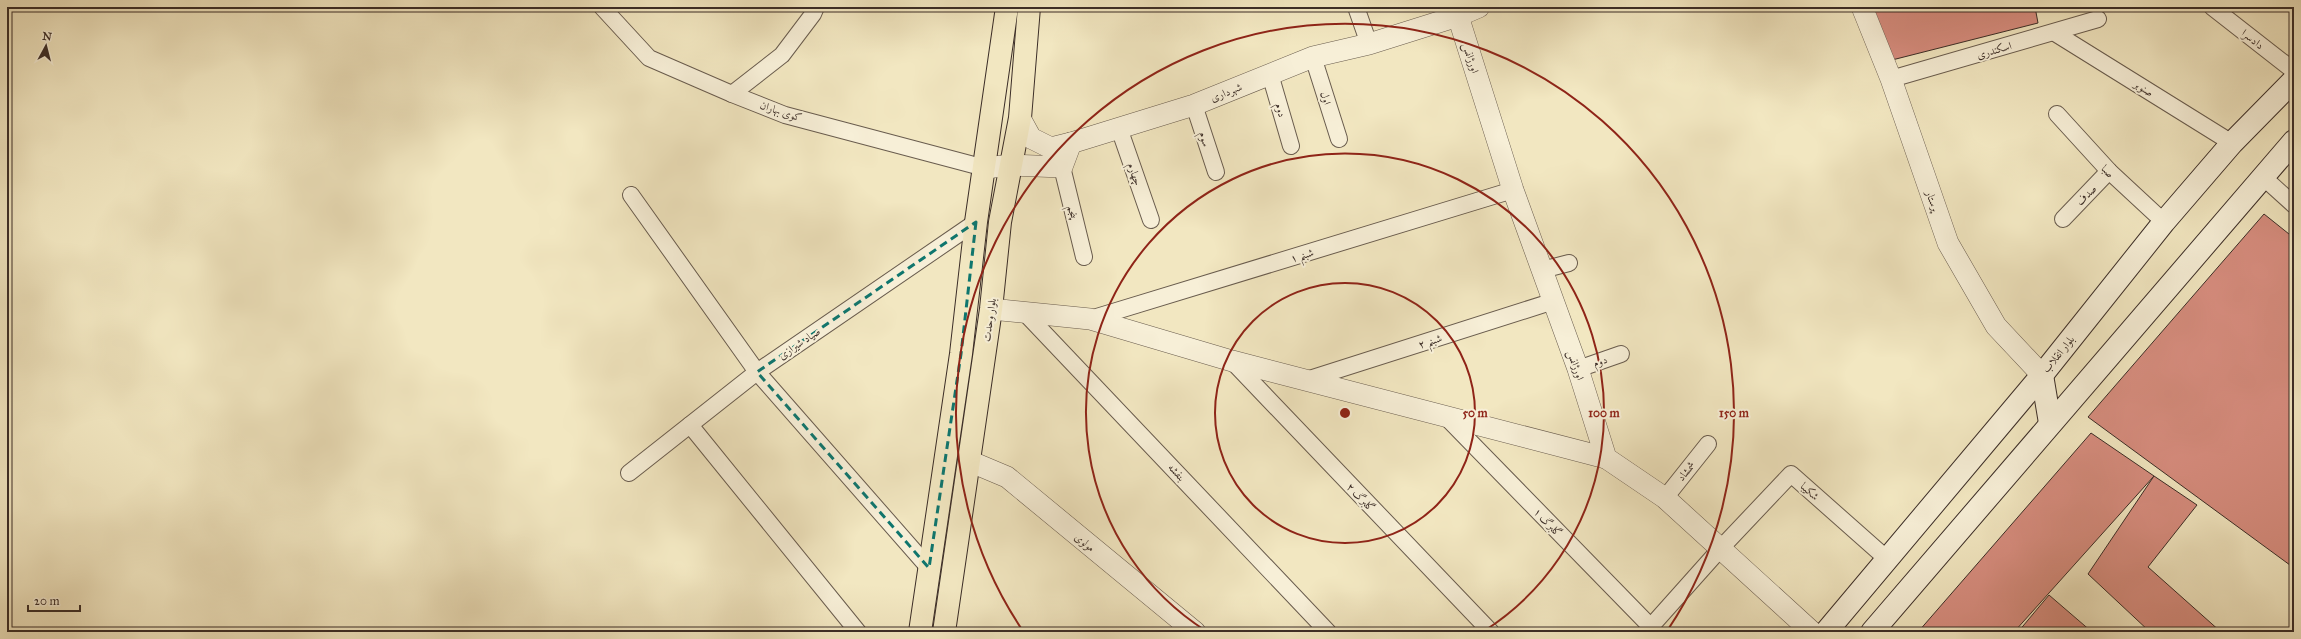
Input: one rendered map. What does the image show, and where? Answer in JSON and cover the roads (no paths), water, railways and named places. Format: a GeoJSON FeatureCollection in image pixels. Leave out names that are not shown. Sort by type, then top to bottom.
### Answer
{"type":"FeatureCollection","features":[{"type":"Feature","properties":{"kind":"main road"},"geometry":{"type":"LineString","coordinates":[[920,632],[961,354],[976,222],[985,168],[1007,7]]}},
{"type":"Feature","properties":{"kind":"main road","name":"بلوار وحدت"},"geometry":{"type":"LineString","coordinates":[[945,631],[991,309],[1000,222],[1020,118],[1029,7]]}},
{"type":"Feature","properties":{"kind":"main road","name":"بلوار انقلاب"},"geometry":{"type":"LineString","coordinates":[[1826,632],[2042,375],[2164,222],[2232,143],[2294,80]]}},
{"type":"Feature","properties":{"kind":"main road"},"geometry":{"type":"LineString","coordinates":[[1872,632],[2262,176],[2294,141]]}},
{"type":"Feature","properties":{"kind":"main road"},"geometry":{"type":"LineString","coordinates":[[2042,375],[2050,423]]}},
{"type":"Feature","properties":{"kind":"street","name":"کوی بهاران"},"geometry":{"type":"LineString","coordinates":[[602,7],[649,58],[732,94],[785,114],[985,168]]}},
{"type":"Feature","properties":{"kind":"street"},"geometry":{"type":"LineString","coordinates":[[732,94],[782,55],[813,14],[816,7]]}},
{"type":"Feature","properties":{"kind":"street"},"geometry":{"type":"LineString","coordinates":[[1356,7],[1369,44]]}},
{"type":"Feature","properties":{"kind":"street","name":"شهرداری"},"geometry":{"type":"LineString","coordinates":[[1020,118],[1031,138],[1051,148],[1194,105],[1313,57],[1369,44],[1458,16],[1479,7]]}},
{"type":"Feature","properties":{"kind":"street","name":"پرستار"},"geometry":{"type":"LineString","coordinates":[[1862,7],[1891,79],[1948,243],[1996,326],[2042,375]]}},
{"type":"Feature","properties":{"kind":"street","name":"دادسرا"},"geometry":{"type":"LineString","coordinates":[[2212,7],[2294,71]]}},
{"type":"Feature","properties":{"kind":"street","name":"اورژانس"},"geometry":{"type":"LineString","coordinates":[[1458,16],[1513,190],[1578,369],[1606,458]]}},
{"type":"Feature","properties":{"kind":"street","name":"اسکندری"},"geometry":{"type":"LineString","coordinates":[[1891,79],[2055,33],[2098,19]]}},
{"type":"Feature","properties":{"kind":"street","name":"صنوبر"},"geometry":{"type":"LineString","coordinates":[[2055,33],[2232,143]]}},
{"type":"Feature","properties":{"kind":"street","name":"اول"},"geometry":{"type":"LineString","coordinates":[[1313,57],[1339,139]]}},
{"type":"Feature","properties":{"kind":"street","name":"دوم"},"geometry":{"type":"LineString","coordinates":[[1270,74],[1291,146]]}},
{"type":"Feature","properties":{"kind":"street","name":"سوم"},"geometry":{"type":"LineString","coordinates":[[1194,105],[1216,172]]}},
{"type":"Feature","properties":{"kind":"street","name":"صبا"},"geometry":{"type":"LineString","coordinates":[[2057,114],[2109,172],[2164,222]]}},
{"type":"Feature","properties":{"kind":"street","name":"چهارم"},"geometry":{"type":"LineString","coordinates":[[1119,128],[1151,220]]}},
{"type":"Feature","properties":{"kind":"street"},"geometry":{"type":"LineString","coordinates":[[985,168],[1012,165],[1062,167],[1071,143]]}},
{"type":"Feature","properties":{"kind":"street","name":"پنجم"},"geometry":{"type":"LineString","coordinates":[[1062,167],[1084,258]]}},
{"type":"Feature","properties":{"kind":"street","name":"صدف"},"geometry":{"type":"LineString","coordinates":[[2063,219],[2109,172]]}},
{"type":"Feature","properties":{"kind":"street"},"geometry":{"type":"LineString","coordinates":[[2262,176],[2294,205]]}},
{"type":"Feature","properties":{"kind":"street","name":"شبنم ۱"},"geometry":{"type":"LineString","coordinates":[[1090,319],[1513,190]]}},
{"type":"Feature","properties":{"kind":"street"},"geometry":{"type":"LineString","coordinates":[[631,195],[757,372],[929,568]]}},
{"type":"Feature","properties":{"kind":"street","name":"صیاد شیرازی"},"geometry":{"type":"LineString","coordinates":[[628,473],[757,372],[976,222]]}},
{"type":"Feature","properties":{"kind":"street"},"geometry":{"type":"LineString","coordinates":[[1542,270],[1569,263]]}},
{"type":"Feature","properties":{"kind":"street","name":"شبنم ۲"},"geometry":{"type":"LineString","coordinates":[[1306,380],[1554,302]]}},
{"type":"Feature","properties":{"kind":"street"},"geometry":{"type":"LineString","coordinates":[[991,309],[1090,319],[1232,361],[1606,458],[1665,498],[1812,632]]}},
{"type":"Feature","properties":{"kind":"street","name":"بنفشه"},"geometry":{"type":"LineString","coordinates":[[1025,313],[1328,632]]}},
{"type":"Feature","properties":{"kind":"street","name":"دوم"},"geometry":{"type":"LineString","coordinates":[[1578,369],[1621,354]]}},
{"type":"Feature","properties":{"kind":"street","name":"گلبرگ ۲"},"geometry":{"type":"LineString","coordinates":[[1232,361],[1491,632]]}},
{"type":"Feature","properties":{"kind":"street","name":"گلبرگ ۱"},"geometry":{"type":"LineString","coordinates":[[1446,417],[1648,630]]}},
{"type":"Feature","properties":{"kind":"street"},"geometry":{"type":"LineString","coordinates":[[690,425],[858,632]]}},
{"type":"Feature","properties":{"kind":"street","name":"شمشاد"},"geometry":{"type":"LineString","coordinates":[[1665,498],[1708,444]]}},
{"type":"Feature","properties":{"kind":"street","name":"مولوی"},"geometry":{"type":"LineString","coordinates":[[969,461],[1007,477],[1196,632]]}},
{"type":"Feature","properties":{"kind":"street","name":"شکیبا"},"geometry":{"type":"LineString","coordinates":[[1721,548],[1791,474],[1887,559]]}},
{"type":"Feature","properties":{"kind":"street"},"geometry":{"type":"LineString","coordinates":[[1648,630],[1721,548]]}}]}
